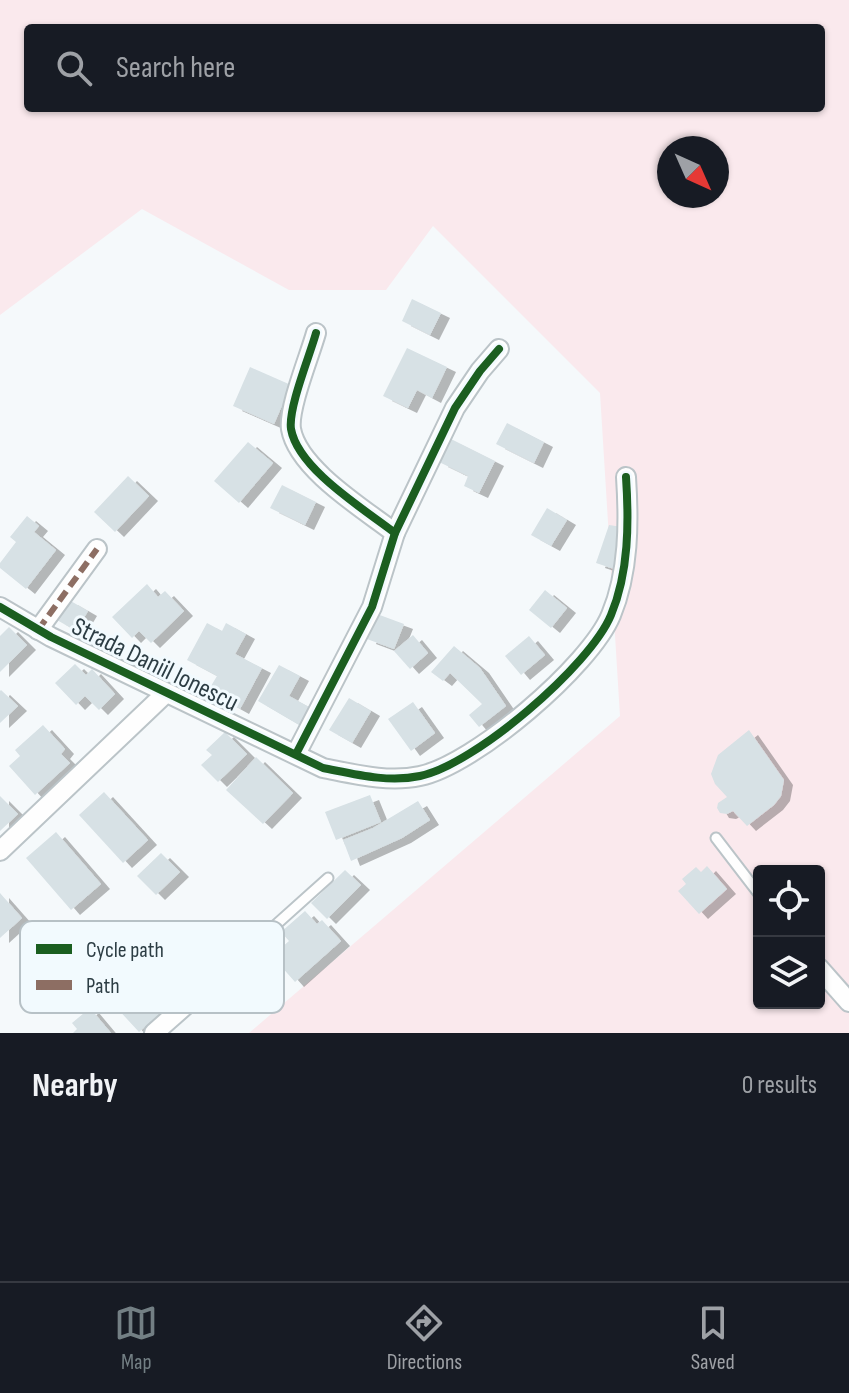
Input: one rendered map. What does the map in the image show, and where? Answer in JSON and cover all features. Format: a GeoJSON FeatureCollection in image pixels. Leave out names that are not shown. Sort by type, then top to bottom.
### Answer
{"type":"FeatureCollection","features":[{"type":"Feature","properties":{"kind":"street"},"geometry":{"type":"LineString","coordinates":[[316,333],[292,412],[291,427],[296,443],[312,466],[395,533]]}},
{"type":"Feature","properties":{"kind":"street"},"geometry":{"type":"LineString","coordinates":[[296,754],[372,607],[395,533],[455,408],[499,349]]}},
{"type":"Feature","properties":{"kind":"street","name":"Strada Daniil Ionescu"},"geometry":{"type":"LineString","coordinates":[[3,616],[323,768],[397,779],[420,776],[449,766],[516,720],[564,679],[596,643],[612,613],[628,542],[626,477]]}},
{"type":"Feature","properties":{"kind":"street"},"geometry":{"type":"LineString","coordinates":[[38,630],[97,549]]}},
{"type":"Feature","properties":{"kind":"street"},"geometry":{"type":"LineString","coordinates":[[0,851],[166,693]]}},
{"type":"Feature","properties":{"kind":"street"},"geometry":{"type":"LineString","coordinates":[[825,975],[849,1002]]}},
{"type":"Feature","properties":{"kind":"street"},"geometry":{"type":"LineString","coordinates":[[154,1033],[177,1013]]}},
{"type":"Feature","properties":{"kind":"lane"},"geometry":{"type":"LineString","coordinates":[[716,838],[753,886]]}},
{"type":"Feature","properties":{"kind":"lane"},"geometry":{"type":"LineString","coordinates":[[280,921],[328,878]]}},
{"type":"Feature","properties":{"kind":"shaded area"},"geometry":{"type":"Polygon","coordinates":[[[0,0],[849,0],[849,1033],[249,1033],[272,1013],[284,1013],[284,1003],[620,716],[600,393],[433,226],[386,290],[289,290],[142,209],[0,315],[0,0]]]}},
{"type":"Feature","properties":{"kind":"building"},"geometry":{"type":"Polygon","coordinates":[[[412,299],[441,313],[430,335],[402,321],[412,299]]]}},
{"type":"Feature","properties":{"kind":"building"},"geometry":{"type":"Polygon","coordinates":[[[407,348],[447,367],[432,398],[417,390],[408,408],[383,396],[407,348]]]}},
{"type":"Feature","properties":{"kind":"building"},"geometry":{"type":"Polygon","coordinates":[[[250,367],[291,385],[274,424],[233,406],[250,367]]]}},
{"type":"Feature","properties":{"kind":"building"},"geometry":{"type":"Polygon","coordinates":[[[507,423],[544,442],[534,463],[496,444],[507,423]]]}},
{"type":"Feature","properties":{"kind":"building"},"geometry":{"type":"Polygon","coordinates":[[[451,439],[495,461],[479,493],[464,486],[468,476],[439,462],[451,439]]]}},
{"type":"Feature","properties":{"kind":"building"},"geometry":{"type":"Polygon","coordinates":[[[248,442],[273,463],[239,503],[214,481],[248,442]]]}},
{"type":"Feature","properties":{"kind":"building"},"geometry":{"type":"Polygon","coordinates":[[[128,476],[149,496],[115,532],[94,512],[128,476]]]}},
{"type":"Feature","properties":{"kind":"building"},"geometry":{"type":"Polygon","coordinates":[[[282,485],[316,502],[305,525],[270,508],[282,485]]]}},
{"type":"Feature","properties":{"kind":"building"},"geometry":{"type":"Polygon","coordinates":[[[547,508],[567,520],[551,546],[531,535],[547,508]]]}},
{"type":"Feature","properties":{"kind":"building"},"geometry":{"type":"Polygon","coordinates":[[[27,516],[39,526],[34,532],[56,550],[26,589],[0,568],[0,563],[16,542],[10,537],[27,516]]]}},
{"type":"Feature","properties":{"kind":"building"},"geometry":{"type":"Polygon","coordinates":[[[609,525],[622,527],[622,541],[614,569],[596,563],[609,525]]]}},
{"type":"Feature","properties":{"kind":"building"},"geometry":{"type":"Polygon","coordinates":[[[147,584],[158,597],[165,591],[184,611],[151,643],[139,631],[132,638],[112,617],[147,584]]]}},
{"type":"Feature","properties":{"kind":"building"},"geometry":{"type":"Polygon","coordinates":[[[545,590],[567,608],[551,628],[529,610],[545,590]]]}},
{"type":"Feature","properties":{"kind":"building"},"geometry":{"type":"Polygon","coordinates":[[[69,600],[88,611],[76,631],[57,620],[69,600]]]}},
{"type":"Feature","properties":{"kind":"building"},"geometry":{"type":"Polygon","coordinates":[[[377,614],[404,624],[394,649],[367,639],[377,614]]]}},
{"type":"Feature","properties":{"kind":"building"},"geometry":{"type":"Polygon","coordinates":[[[207,623],[222,631],[226,623],[246,634],[235,654],[262,668],[240,709],[222,699],[225,694],[211,686],[217,676],[187,660],[207,623]]]}},
{"type":"Feature","properties":{"kind":"building"},"geometry":{"type":"Polygon","coordinates":[[[9,627],[27,645],[0,672],[0,636],[9,627]]]}},
{"type":"Feature","properties":{"kind":"building"},"geometry":{"type":"Polygon","coordinates":[[[413,635],[428,653],[410,669],[394,651],[413,635]]]}},
{"type":"Feature","properties":{"kind":"building"},"geometry":{"type":"Polygon","coordinates":[[[529,636],[545,655],[521,675],[505,656],[529,636]]]}},
{"type":"Feature","properties":{"kind":"building"},"geometry":{"type":"Polygon","coordinates":[[[454,646],[480,668],[506,706],[479,727],[469,715],[482,704],[450,673],[443,681],[431,672],[454,646]]]}},
{"type":"Feature","properties":{"kind":"building"},"geometry":{"type":"Polygon","coordinates":[[[75,664],[86,675],[92,669],[115,694],[99,710],[85,696],[76,705],[55,683],[75,664]]]}},
{"type":"Feature","properties":{"kind":"building"},"geometry":{"type":"Polygon","coordinates":[[[279,665],[300,676],[289,696],[309,707],[299,725],[258,701],[279,665]]]}},
{"type":"Feature","properties":{"kind":"building"},"geometry":{"type":"Polygon","coordinates":[[[0,691],[18,706],[0,723],[0,691]]]}},
{"type":"Feature","properties":{"kind":"building"},"geometry":{"type":"Polygon","coordinates":[[[349,698],[371,711],[352,743],[329,730],[349,698]]]}},
{"type":"Feature","properties":{"kind":"building"},"geometry":{"type":"Polygon","coordinates":[[[413,702],[435,733],[411,751],[388,719],[413,702]]]}},
{"type":"Feature","properties":{"kind":"building"},"geometry":{"type":"Polygon","coordinates":[[[43,725],[65,749],[61,754],[70,763],[35,795],[9,766],[20,756],[15,750],[43,725]]]}},
{"type":"Feature","properties":{"kind":"building"},"geometry":{"type":"Polygon","coordinates":[[[749,730],[784,780],[781,796],[774,805],[747,826],[733,811],[720,813],[718,803],[727,797],[715,784],[711,774],[718,755],[749,730]]]}},
{"type":"Feature","properties":{"kind":"building"},"geometry":{"type":"Polygon","coordinates":[[[225,732],[247,754],[218,782],[201,765],[212,755],[206,750],[225,732]]]}},
{"type":"Feature","properties":{"kind":"building"},"geometry":{"type":"Polygon","coordinates":[[[256,757],[293,793],[263,824],[226,790],[256,757]]]}},
{"type":"Feature","properties":{"kind":"building"},"geometry":{"type":"Polygon","coordinates":[[[104,792],[148,840],[123,863],[79,815],[104,792]]]}},
{"type":"Feature","properties":{"kind":"building"},"geometry":{"type":"Polygon","coordinates":[[[370,795],[381,822],[336,840],[325,812],[370,795]]]}},
{"type":"Feature","properties":{"kind":"building"},"geometry":{"type":"Polygon","coordinates":[[[0,796],[18,814],[0,831],[0,796]]]}},
{"type":"Feature","properties":{"kind":"building"},"geometry":{"type":"Polygon","coordinates":[[[418,801],[430,820],[402,838],[351,861],[343,840],[373,828],[418,801]]]}},
{"type":"Feature","properties":{"kind":"building"},"geometry":{"type":"Polygon","coordinates":[[[56,832],[101,884],[71,910],[26,858],[56,832]]]}},
{"type":"Feature","properties":{"kind":"building"},"geometry":{"type":"Polygon","coordinates":[[[161,853],[180,872],[156,895],[137,876],[161,853]]]}},
{"type":"Feature","properties":{"kind":"building"},"geometry":{"type":"Polygon","coordinates":[[[707,866],[727,889],[699,914],[678,891],[686,884],[682,879],[696,867],[701,872],[707,866]]]}},
{"type":"Feature","properties":{"kind":"building"},"geometry":{"type":"Polygon","coordinates":[[[345,870],[361,885],[327,919],[311,903],[345,870]]]}},
{"type":"Feature","properties":{"kind":"building"},"geometry":{"type":"Polygon","coordinates":[[[0,893],[22,918],[0,938],[0,893]]]}},
{"type":"Feature","properties":{"kind":"building"},"geometry":{"type":"Polygon","coordinates":[[[305,911],[317,924],[322,920],[341,941],[295,982],[284,970],[284,945],[289,941],[284,929],[305,911]]]}},
{"type":"Feature","properties":{"kind":"building"},"geometry":{"type":"Polygon","coordinates":[[[84,1013],[94,1013],[111,1033],[73,1033],[77,1029],[72,1023],[84,1013]]]}},
{"type":"Feature","properties":{"kind":"building"},"geometry":{"type":"Polygon","coordinates":[[[121,1013],[161,1013],[139,1032],[121,1013]]]}},
{"type":"Feature","properties":{"kind":"marked path"},"geometry":{"type":"LineString","coordinates":[[38,630],[97,549]]}},
{"type":"Feature","properties":{"kind":"cycle path"},"geometry":{"type":"LineString","coordinates":[[316,333],[293,408],[291,429],[296,444],[306,459],[334,487],[395,533]]}},
{"type":"Feature","properties":{"kind":"cycle path"},"geometry":{"type":"LineString","coordinates":[[296,754],[372,607],[395,533],[455,408],[499,349]]}},
{"type":"Feature","properties":{"kind":"cycle path"},"geometry":{"type":"LineString","coordinates":[[0,607],[51,637],[323,768],[383,778],[420,776],[443,768],[499,734],[556,685],[599,636],[611,615],[621,582],[627,529],[626,477]]}}]}
